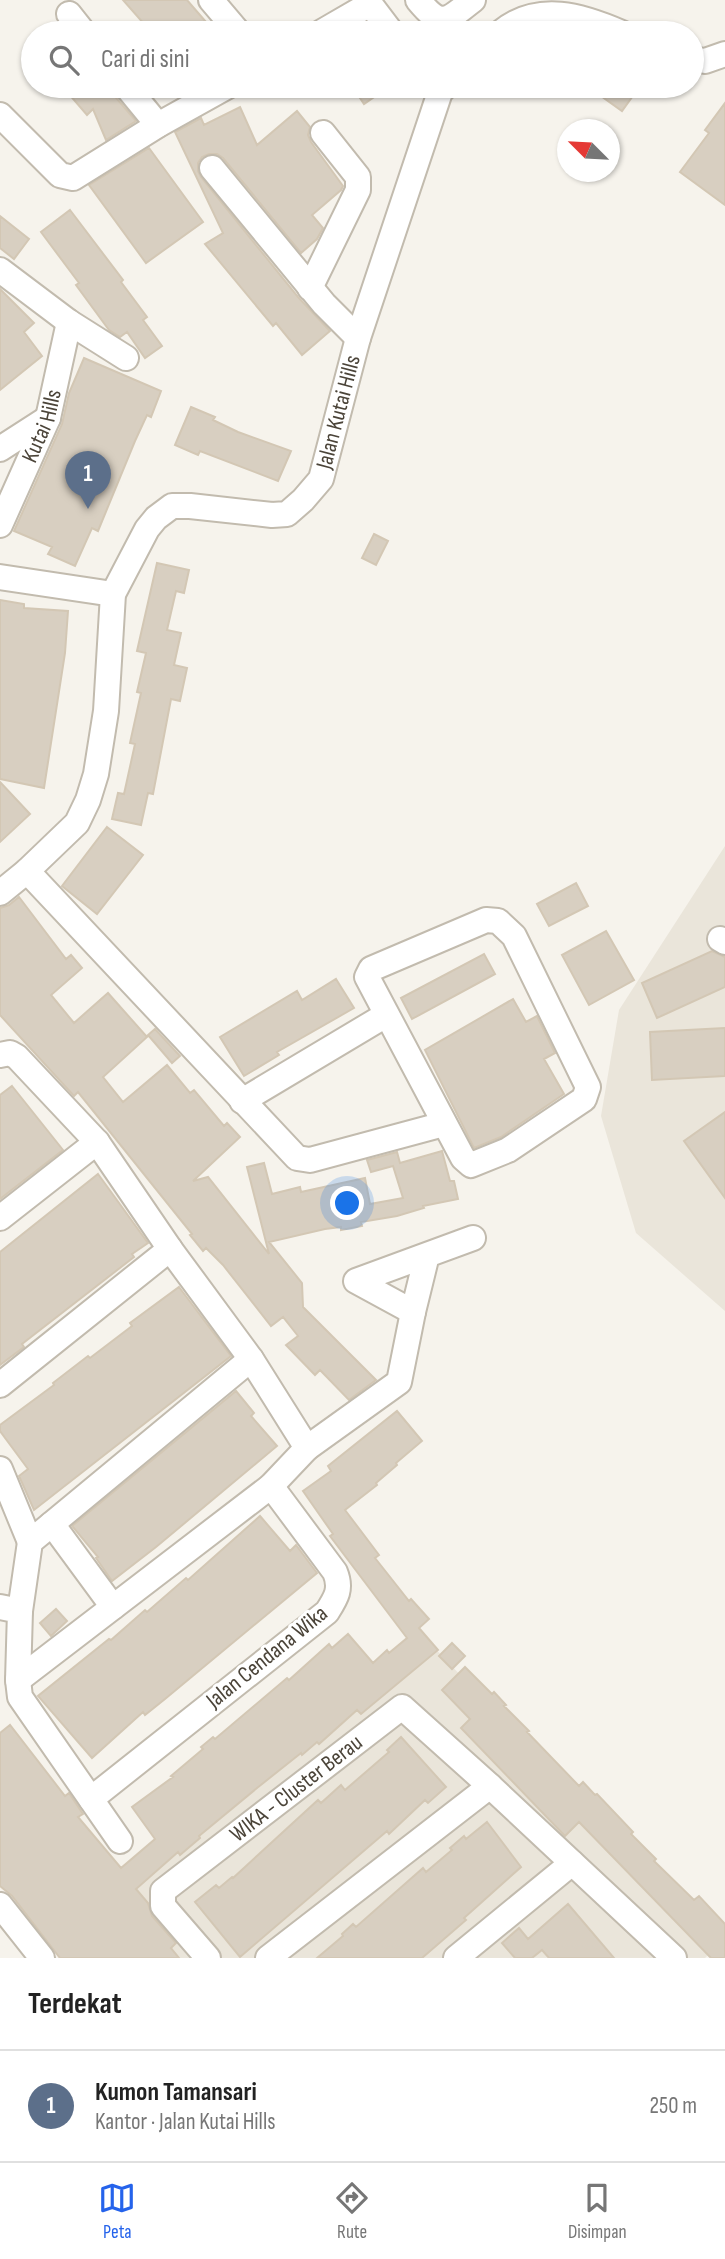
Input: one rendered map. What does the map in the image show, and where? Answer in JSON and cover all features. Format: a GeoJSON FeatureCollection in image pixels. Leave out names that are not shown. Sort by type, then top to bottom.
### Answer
{"type":"FeatureCollection","features":[{"type":"Feature","properties":{"kind":"street"},"geometry":{"type":"LineString","coordinates":[[211,0],[229,21]]}},
{"type":"Feature","properties":{"kind":"street"},"geometry":{"type":"LineString","coordinates":[[418,0],[430,16],[442,21],[449,19],[472,0]]}},
{"type":"Feature","properties":{"kind":"street"},"geometry":{"type":"LineString","coordinates":[[339,21],[368,2],[383,21]]}},
{"type":"Feature","properties":{"kind":"street"},"geometry":{"type":"LineString","coordinates":[[523,21],[560,13],[592,21]]}},
{"type":"Feature","properties":{"kind":"street"},"geometry":{"type":"LineString","coordinates":[[704,61],[725,54]]}},
{"type":"Feature","properties":{"kind":"street"},"geometry":{"type":"LineString","coordinates":[[136,98],[158,125]]}},
{"type":"Feature","properties":{"kind":"street"},"geometry":{"type":"LineString","coordinates":[[0,115],[66,178],[80,175],[158,125],[206,98]]}},
{"type":"Feature","properties":{"kind":"street","name":"Jalan Kutai Hills"},"geometry":{"type":"LineString","coordinates":[[0,893],[77,823],[96,774],[106,711],[113,594],[147,529],[172,506],[287,514],[321,479],[358,338],[437,98]]}},
{"type":"Feature","properties":{"kind":"street"},"geometry":{"type":"LineString","coordinates":[[310,288],[358,190],[359,181],[323,133]]}},
{"type":"Feature","properties":{"kind":"street"},"geometry":{"type":"LineString","coordinates":[[212,168],[310,288],[358,338]]}},
{"type":"Feature","properties":{"kind":"street"},"geometry":{"type":"LineString","coordinates":[[6,283],[126,358]]}},
{"type":"Feature","properties":{"kind":"street","name":"Kutai Hills"},"geometry":{"type":"LineString","coordinates":[[0,524],[48,418],[69,322]]}},
{"type":"Feature","properties":{"kind":"street"},"geometry":{"type":"LineString","coordinates":[[0,449],[48,418]]}},
{"type":"Feature","properties":{"kind":"street"},"geometry":{"type":"LineString","coordinates":[[0,577],[113,594]]}},
{"type":"Feature","properties":{"kind":"street"},"geometry":{"type":"LineString","coordinates":[[27,871],[297,1158],[305,1161],[444,1124]]}},
{"type":"Feature","properties":{"kind":"street"},"geometry":{"type":"LineString","coordinates":[[486,920],[498,921],[514,936],[587,1082],[587,1094],[584,1099],[508,1150],[471,1165],[463,1158],[444,1124],[368,977],[371,969],[486,920]]}},
{"type":"Feature","properties":{"kind":"street"},"geometry":{"type":"LineString","coordinates":[[242,1101],[386,1014]]}},
{"type":"Feature","properties":{"kind":"street"},"geometry":{"type":"LineString","coordinates":[[0,1055],[10,1053],[17,1057],[97,1142],[170,1249],[251,1359],[307,1448]]}},
{"type":"Feature","properties":{"kind":"street"},"geometry":{"type":"LineString","coordinates":[[0,1218],[97,1142]]}},
{"type":"Feature","properties":{"kind":"street"},"geometry":{"type":"LineString","coordinates":[[413,1312],[356,1281],[474,1238]]}},
{"type":"Feature","properties":{"kind":"street"},"geometry":{"type":"LineString","coordinates":[[0,1385],[170,1249]]}},
{"type":"Feature","properties":{"kind":"street"},"geometry":{"type":"LineString","coordinates":[[18,1679],[271,1486],[307,1448],[399,1382],[427,1255]]}},
{"type":"Feature","properties":{"kind":"street"},"geometry":{"type":"LineString","coordinates":[[120,1841],[20,1698],[10,1609],[30,1542],[251,1359]]}},
{"type":"Feature","properties":{"kind":"street"},"geometry":{"type":"LineString","coordinates":[[0,1469],[30,1542]]}},
{"type":"Feature","properties":{"kind":"street","name":"Jalan Cendana Wika"},"geometry":{"type":"LineString","coordinates":[[91,1799],[327,1612],[337,1597],[340,1583],[335,1572],[271,1486]]}},
{"type":"Feature","properties":{"kind":"street"},"geometry":{"type":"LineString","coordinates":[[52,1524],[113,1607]]}},
{"type":"Feature","properties":{"kind":"street","name":"WIKA - Cluster Berau"},"geometry":{"type":"LineString","coordinates":[[208,1958],[163,1906],[163,1891],[402,1707],[671,1957]]}},
{"type":"Feature","properties":{"kind":"street"},"geometry":{"type":"LineString","coordinates":[[268,1958],[490,1786]]}},
{"type":"Feature","properties":{"kind":"street"},"geometry":{"type":"LineString","coordinates":[[456,1958],[572,1863]]}},
{"type":"Feature","properties":{"kind":"street"},"geometry":{"type":"LineString","coordinates":[[0,1905],[42,1958]]}},
{"type":"Feature","properties":{"kind":"shaded area"},"geometry":{"type":"Polygon","coordinates":[[[725,846],[725,1311],[636,1233],[601,1116],[619,1010],[725,846]]]}},
{"type":"Feature","properties":{"kind":"shaded area"},"geometry":{"type":"Polygon","coordinates":[[[427,1640],[717,1946],[705,1958],[172,1958],[117,1893],[427,1640]]]}},
{"type":"Feature","properties":{"kind":"building"},"geometry":{"type":"Polygon","coordinates":[[[123,0],[187,0],[205,21],[141,21],[123,0]]]}},
{"type":"Feature","properties":{"kind":"building"},"geometry":{"type":"Polygon","coordinates":[[[72,98],[116,98],[136,121],[106,140],[93,109],[87,115],[72,98]]]}},
{"type":"Feature","properties":{"kind":"building"},"geometry":{"type":"Polygon","coordinates":[[[360,98],[373,98],[364,104],[360,98]]]}},
{"type":"Feature","properties":{"kind":"building"},"geometry":{"type":"Polygon","coordinates":[[[604,98],[631,98],[622,111],[604,98]]]}},
{"type":"Feature","properties":{"kind":"building"},"geometry":{"type":"Polygon","coordinates":[[[725,103],[725,205],[680,172],[709,133],[705,130],[725,103]]]}},
{"type":"Feature","properties":{"kind":"building"},"geometry":{"type":"Polygon","coordinates":[[[240,107],[257,145],[297,111],[310,127],[308,135],[311,142],[343,186],[312,215],[323,228],[317,239],[301,253],[223,158],[217,154],[209,154],[202,157],[198,163],[201,177],[298,297],[330,331],[302,355],[276,323],[273,326],[205,244],[223,233],[175,132],[201,118],[204,125],[240,107]]]}},
{"type":"Feature","properties":{"kind":"building"},"geometry":{"type":"Polygon","coordinates":[[[149,148],[203,222],[146,263],[89,185],[149,148]]]}},
{"type":"Feature","properties":{"kind":"building"},"geometry":{"type":"Polygon","coordinates":[[[70,210],[123,280],[121,282],[147,317],[143,320],[162,346],[145,358],[127,332],[120,337],[109,330],[76,285],[79,283],[41,232],[70,210]]]}},
{"type":"Feature","properties":{"kind":"building"},"geometry":{"type":"Polygon","coordinates":[[[0,216],[29,239],[14,259],[0,248],[0,216]]]}},
{"type":"Feature","properties":{"kind":"building"},"geometry":{"type":"Polygon","coordinates":[[[0,289],[34,323],[24,332],[42,356],[0,390],[0,289]]]}},
{"type":"Feature","properties":{"kind":"building"},"geometry":{"type":"Polygon","coordinates":[[[84,358],[161,391],[151,417],[147,415],[135,441],[98,531],[92,528],[75,566],[48,554],[52,547],[14,531],[62,424],[69,393],[84,358]]]}},
{"type":"Feature","properties":{"kind":"building"},"geometry":{"type":"Polygon","coordinates":[[[191,407],[215,417],[213,420],[238,432],[291,451],[278,481],[200,451],[198,455],[175,445],[191,407]]]}},
{"type":"Feature","properties":{"kind":"building"},"geometry":{"type":"Polygon","coordinates":[[[374,534],[388,541],[376,565],[362,558],[374,534]]]}},
{"type":"Feature","properties":{"kind":"building"},"geometry":{"type":"Polygon","coordinates":[[[157,563],[189,570],[184,593],[176,591],[167,630],[181,633],[174,665],[187,668],[180,701],[171,699],[153,794],[148,793],[141,825],[112,819],[118,793],[124,794],[135,744],[130,743],[146,653],[137,651],[157,563]]]}},
{"type":"Feature","properties":{"kind":"building"},"geometry":{"type":"Polygon","coordinates":[[[0,600],[24,604],[24,608],[68,611],[65,653],[44,788],[0,779],[0,600]]]}},
{"type":"Feature","properties":{"kind":"building"},"geometry":{"type":"Polygon","coordinates":[[[0,782],[30,814],[0,842],[0,782]]]}},
{"type":"Feature","properties":{"kind":"building"},"geometry":{"type":"Polygon","coordinates":[[[107,827],[143,855],[97,914],[62,886],[107,827]]]}},
{"type":"Feature","properties":{"kind":"building"},"geometry":{"type":"Polygon","coordinates":[[[576,883],[588,906],[549,926],[537,904],[576,883]]]}},
{"type":"Feature","properties":{"kind":"building"},"geometry":{"type":"Polygon","coordinates":[[[19,897],[66,959],[71,955],[82,968],[51,995],[74,1023],[108,993],[147,1037],[103,1077],[123,1102],[167,1065],[190,1093],[194,1090],[224,1126],[227,1123],[240,1137],[193,1181],[208,1177],[269,1254],[247,1167],[264,1163],[272,1194],[300,1187],[301,1192],[365,1178],[370,1204],[403,1198],[393,1166],[371,1172],[367,1160],[397,1152],[400,1163],[442,1151],[458,1199],[423,1206],[424,1208],[397,1216],[361,1222],[362,1226],[341,1230],[341,1227],[325,1229],[269,1242],[302,1283],[303,1307],[376,1380],[349,1400],[320,1370],[315,1375],[286,1345],[298,1336],[283,1317],[271,1326],[223,1265],[206,1248],[203,1251],[78,1092],[74,1096],[0,1015],[0,908],[19,897]]]}},
{"type":"Feature","properties":{"kind":"building"},"geometry":{"type":"Polygon","coordinates":[[[606,931],[634,980],[589,1005],[562,955],[606,931]]]}},
{"type":"Feature","properties":{"kind":"building"},"geometry":{"type":"Polygon","coordinates":[[[712,951],[725,957],[725,987],[657,1018],[642,983],[712,951]]]}},
{"type":"Feature","properties":{"kind":"building"},"geometry":{"type":"Polygon","coordinates":[[[484,954],[495,974],[412,1019],[401,998],[484,954]]]}},
{"type":"Feature","properties":{"kind":"building"},"geometry":{"type":"Polygon","coordinates":[[[336,979],[354,1008],[277,1052],[279,1055],[244,1076],[220,1037],[297,991],[302,1000],[336,979]]]}},
{"type":"Feature","properties":{"kind":"building"},"geometry":{"type":"Polygon","coordinates":[[[513,999],[526,1022],[537,1016],[555,1053],[544,1059],[564,1094],[501,1137],[474,1148],[425,1050],[513,999]]]}},
{"type":"Feature","properties":{"kind":"building"},"geometry":{"type":"Polygon","coordinates":[[[725,1028],[725,1076],[652,1080],[650,1032],[725,1028]]]}},
{"type":"Feature","properties":{"kind":"building"},"geometry":{"type":"Polygon","coordinates":[[[155,1029],[180,1056],[172,1063],[148,1035],[155,1029]]]}},
{"type":"Feature","properties":{"kind":"building"},"geometry":{"type":"Polygon","coordinates":[[[12,1086],[63,1150],[0,1199],[0,1095],[12,1086]]]}},
{"type":"Feature","properties":{"kind":"building"},"geometry":{"type":"Polygon","coordinates":[[[725,1112],[725,1198],[684,1141],[725,1112]]]}},
{"type":"Feature","properties":{"kind":"building"},"geometry":{"type":"Polygon","coordinates":[[[98,1174],[148,1243],[132,1254],[134,1257],[22,1344],[24,1347],[0,1365],[0,1252],[98,1174]]]}},
{"type":"Feature","properties":{"kind":"building"},"geometry":{"type":"Polygon","coordinates":[[[179,1287],[231,1356],[34,1510],[19,1476],[28,1469],[0,1431],[0,1425],[88,1356],[90,1358],[132,1326],[130,1323],[179,1287]]]}},
{"type":"Feature","properties":{"kind":"building"},"geometry":{"type":"Polygon","coordinates":[[[236,1391],[254,1413],[251,1416],[277,1446],[112,1581],[96,1558],[98,1557],[72,1526],[236,1391]]]}},
{"type":"Feature","properties":{"kind":"building"},"geometry":{"type":"Polygon","coordinates":[[[397,1411],[422,1441],[396,1463],[377,1485],[345,1510],[379,1555],[375,1558],[409,1601],[411,1599],[429,1619],[419,1628],[438,1650],[361,1714],[357,1710],[319,1744],[317,1742],[302,1755],[301,1753],[136,1889],[148,1903],[152,1916],[176,1943],[171,1948],[179,1958],[60,1958],[12,1896],[0,1886],[0,1733],[10,1725],[65,1796],[69,1793],[83,1814],[78,1817],[121,1868],[155,1839],[132,1807],[173,1777],[171,1776],[213,1737],[215,1739],[287,1678],[289,1680],[329,1644],[332,1648],[348,1634],[373,1663],[387,1650],[389,1653],[407,1638],[330,1536],[333,1534],[303,1491],[331,1471],[328,1466],[397,1411]]]}},
{"type":"Feature","properties":{"kind":"building"},"geometry":{"type":"Polygon","coordinates":[[[260,1516],[290,1551],[296,1545],[317,1573],[145,1715],[143,1712],[92,1758],[38,1696],[145,1610],[147,1612],[186,1578],[188,1580],[260,1516]]]}},
{"type":"Feature","properties":{"kind":"building"},"geometry":{"type":"Polygon","coordinates":[[[56,1609],[67,1621],[51,1636],[40,1623],[56,1609]]]}},
{"type":"Feature","properties":{"kind":"building"},"geometry":{"type":"Polygon","coordinates":[[[452,1643],[465,1656],[452,1669],[439,1656],[452,1643]]]}},
{"type":"Feature","properties":{"kind":"building"},"geometry":{"type":"Polygon","coordinates":[[[465,1667],[492,1694],[494,1692],[529,1731],[527,1732],[579,1786],[583,1782],[597,1794],[656,1859],[654,1861],[694,1900],[699,1896],[725,1924],[725,1958],[711,1958],[579,1822],[565,1836],[461,1728],[470,1719],[442,1690],[465,1667]]]}},
{"type":"Feature","properties":{"kind":"building"},"geometry":{"type":"Polygon","coordinates":[[[401,1737],[446,1787],[428,1803],[425,1800],[389,1834],[387,1831],[240,1957],[195,1902],[216,1885],[219,1888],[233,1878],[318,1800],[321,1803],[341,1785],[345,1790],[389,1752],[387,1750],[401,1737]]]}},
{"type":"Feature","properties":{"kind":"building"},"geometry":{"type":"Polygon","coordinates":[[[487,1822],[521,1867],[422,1958],[317,1958],[353,1924],[356,1927],[423,1868],[426,1872],[464,1836],[466,1839],[487,1822]]]}},
{"type":"Feature","properties":{"kind":"building"},"geometry":{"type":"Polygon","coordinates":[[[568,1904],[614,1958],[549,1958],[542,1950],[532,1958],[515,1958],[502,1943],[519,1928],[528,1939],[568,1904]]]}},
{"type":"Feature","properties":{"kind":"place","name":"Kumon Tamansari"},"geometry":{"type":"Point","coordinates":[88,509]}}]}
